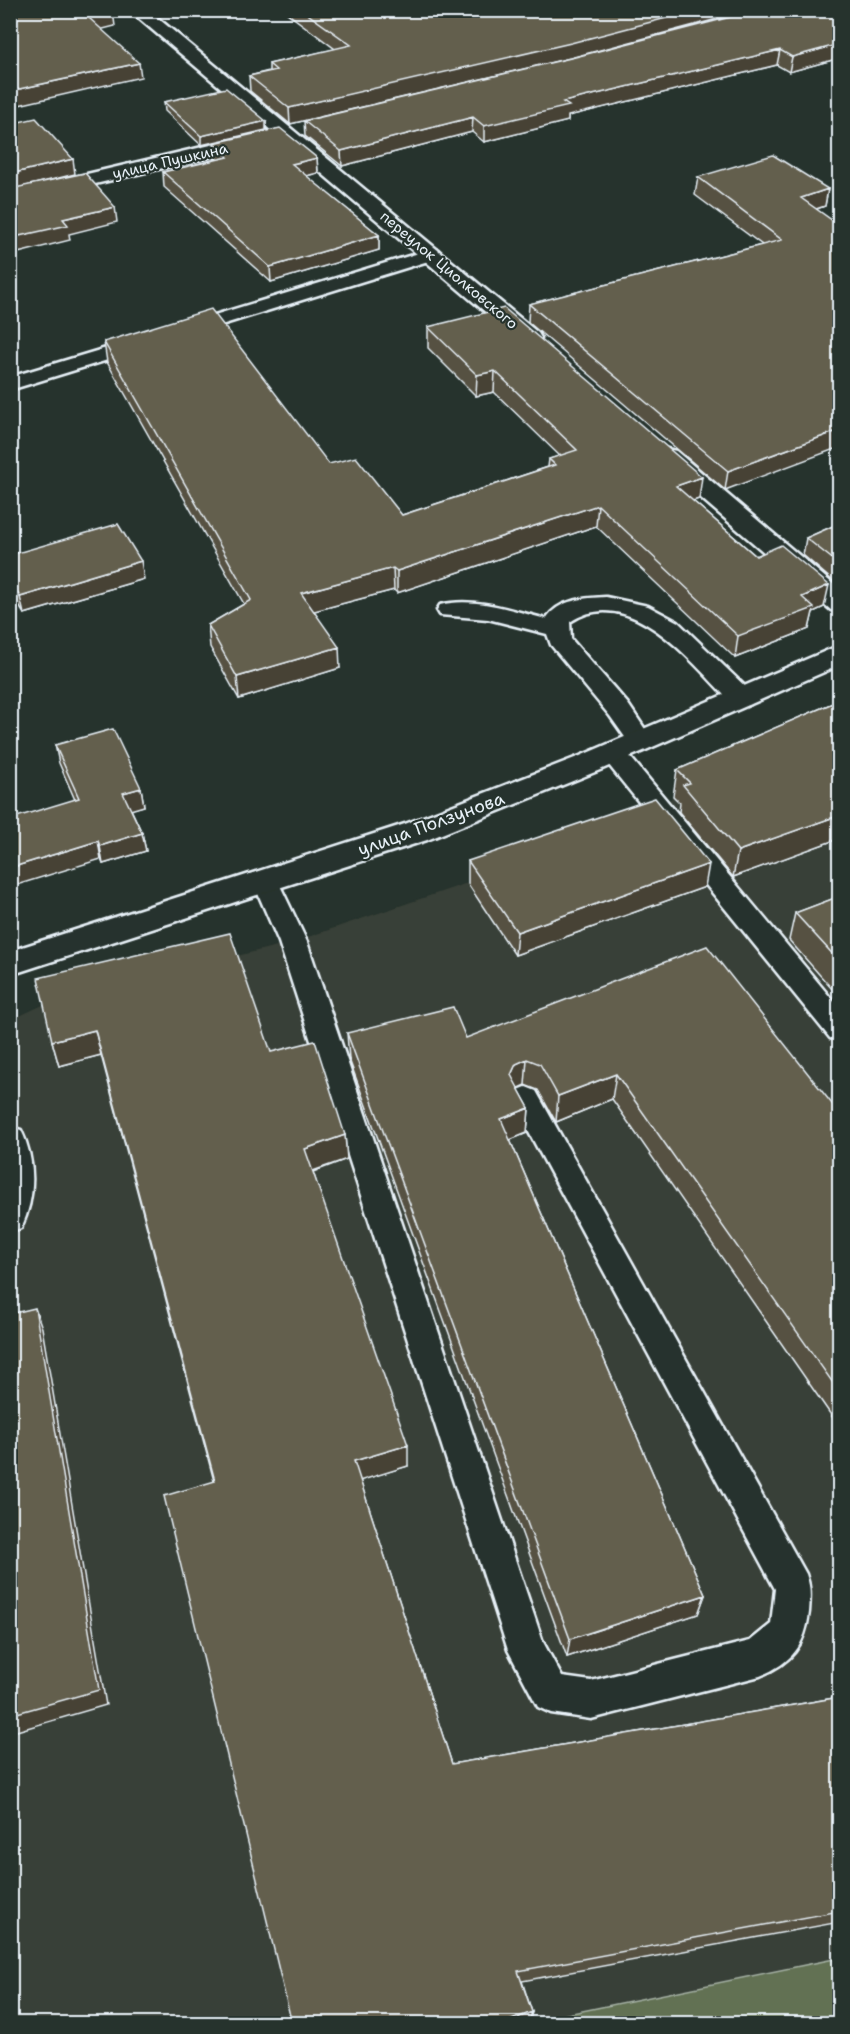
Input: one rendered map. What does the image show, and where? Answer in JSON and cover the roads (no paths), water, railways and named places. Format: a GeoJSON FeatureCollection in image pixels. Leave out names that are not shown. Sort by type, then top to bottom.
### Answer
{"type":"FeatureCollection","features":[{"type":"Feature","properties":{"kind":"street","name":"переулок Циолковского"},"geometry":{"type":"LineString","coordinates":[[137,10],[432,254],[550,355]]}},
{"type":"Feature","properties":{"kind":"street","name":"улица Пушкина"},"geometry":{"type":"LineString","coordinates":[[10,198],[309,129]]}},
{"type":"Feature","properties":{"kind":"street"},"geometry":{"type":"LineString","coordinates":[[650,441],[840,604]]}},
{"type":"Feature","properties":{"kind":"street","name":"улица Ползунова"},"geometry":{"type":"LineString","coordinates":[[10,963],[416,832],[613,753],[840,654]]}},
{"type":"Feature","properties":{"kind":"lane"},"geometry":{"type":"LineString","coordinates":[[10,384],[432,254]]}},
{"type":"Feature","properties":{"kind":"lane"},"geometry":{"type":"LineString","coordinates":[[641,741],[619,710],[559,639],[558,619],[578,606],[606,604],[640,611],[670,627],[742,698]]}},
{"type":"Feature","properties":{"kind":"lane"},"geometry":{"type":"LineString","coordinates":[[448,610],[488,612],[559,630]]}},
{"type":"Feature","properties":{"kind":"lane"},"geometry":{"type":"LineString","coordinates":[[613,753],[840,1030]]}},
{"type":"Feature","properties":{"kind":"lane"},"geometry":{"type":"LineString","coordinates":[[266,882],[293,942],[527,1650],[551,1694],[591,1700],[760,1657],[788,1633],[793,1587],[526,1099]]}},
{"type":"Feature","properties":{"kind":"lane"},"geometry":{"type":"LineString","coordinates":[[10,1139],[19,1178],[10,1219]]}}]}
